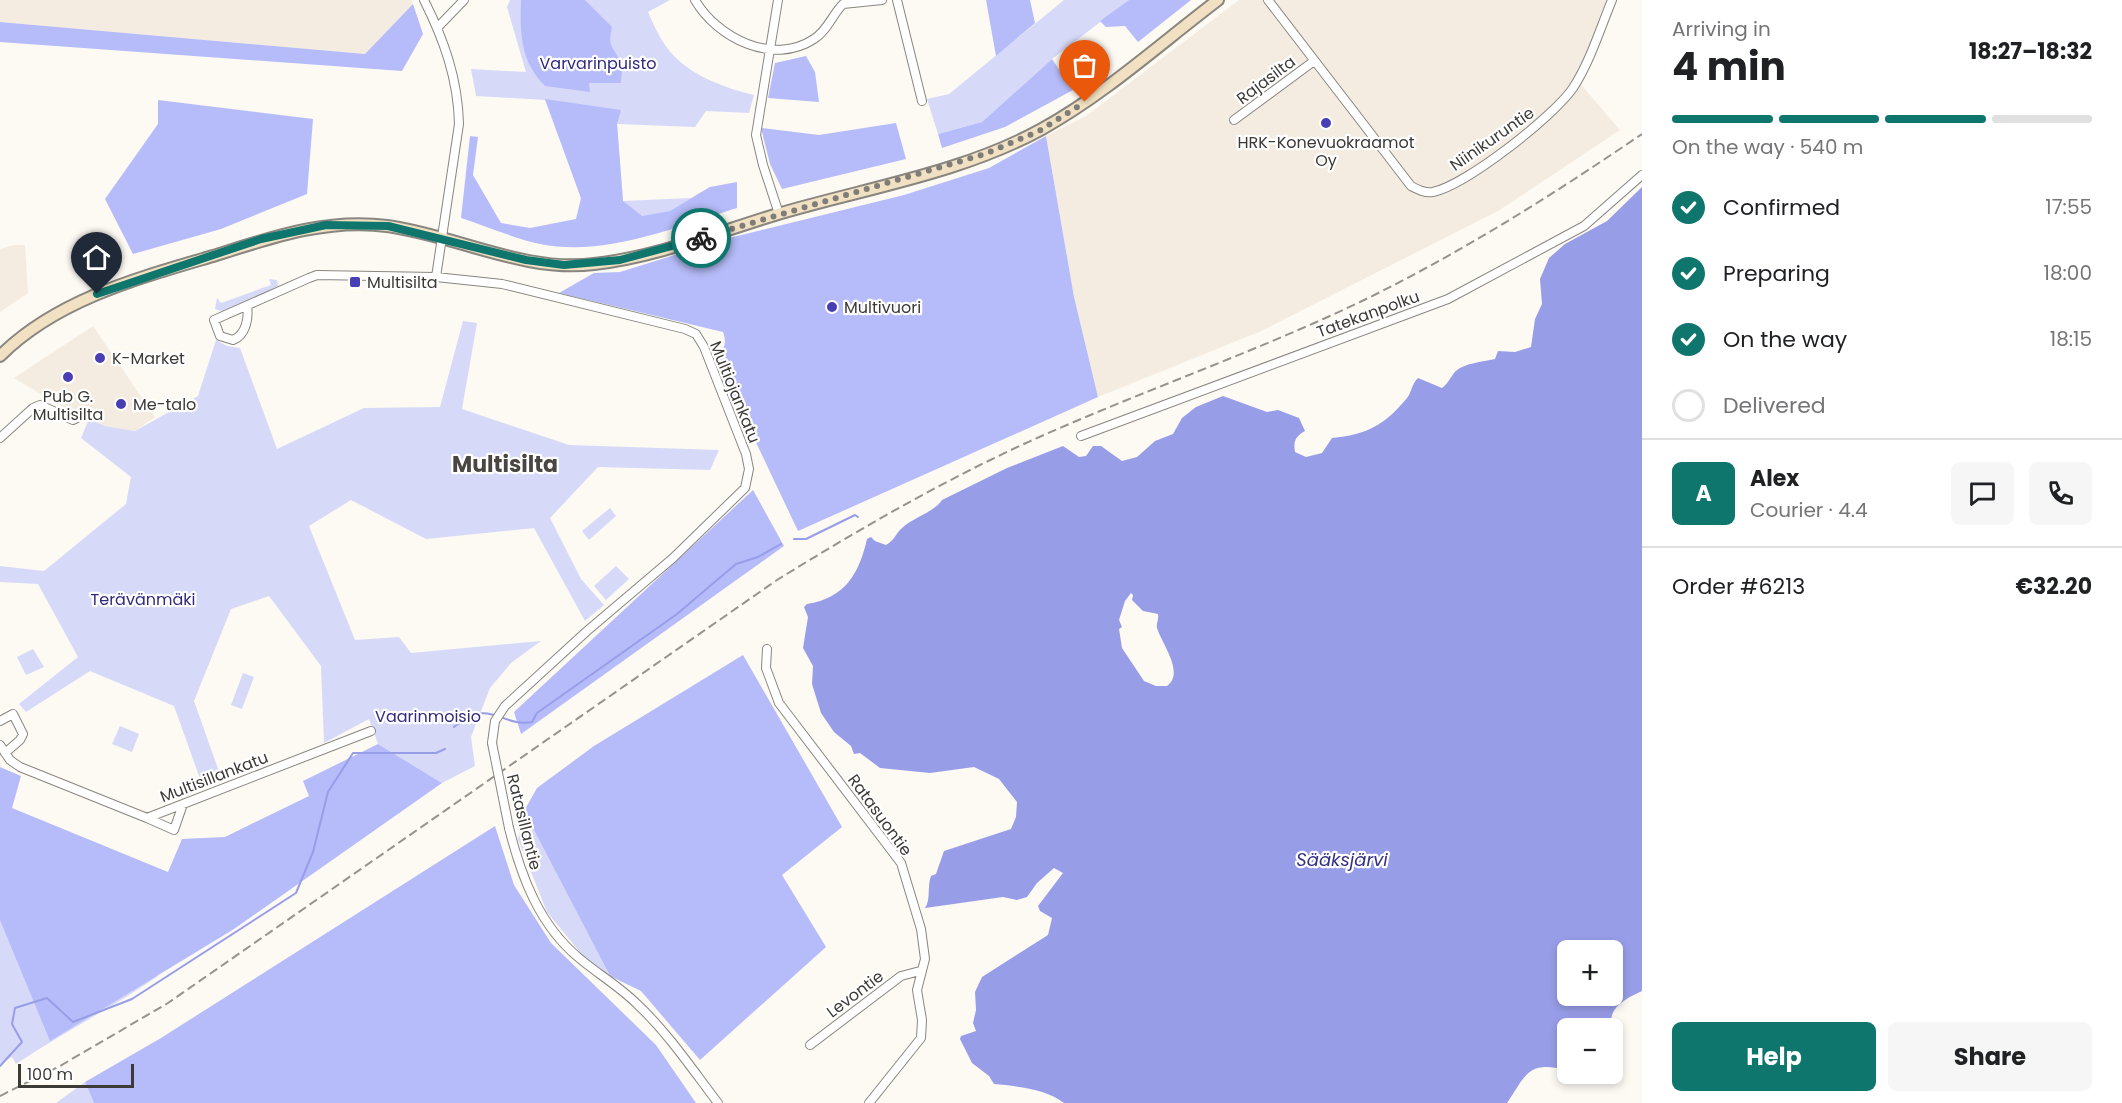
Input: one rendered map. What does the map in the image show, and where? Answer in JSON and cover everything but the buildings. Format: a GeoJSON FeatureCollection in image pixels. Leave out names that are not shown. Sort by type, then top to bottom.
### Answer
{"type":"FeatureCollection","features":[{"type":"Feature","properties":{"kind":"main road"},"geometry":{"type":"LineString","coordinates":[[0,356],[31,330],[97,294],[261,239],[304,229],[348,224],[388,226],[526,260],[580,266],[650,253],[985,154],[1039,131],[1098,93],[1218,0]]}},
{"type":"Feature","properties":{"kind":"street"},"geometry":{"type":"LineString","coordinates":[[424,0],[450,60],[459,106],[459,124],[436,277]]}},
{"type":"Feature","properties":{"kind":"street"},"geometry":{"type":"LineString","coordinates":[[437,28],[464,0]]}},
{"type":"Feature","properties":{"kind":"street"},"geometry":{"type":"LineString","coordinates":[[695,0],[709,19],[726,33],[744,42],[770,49],[788,49],[814,39],[827,28],[843,4],[882,0]]}},
{"type":"Feature","properties":{"kind":"street"},"geometry":{"type":"LineString","coordinates":[[778,0],[756,135],[779,214]]}},
{"type":"Feature","properties":{"kind":"street"},"geometry":{"type":"LineString","coordinates":[[897,0],[922,101]]}},
{"type":"Feature","properties":{"kind":"street","name":"Niinikuruntie"},"geometry":{"type":"LineString","coordinates":[[1268,0],[1411,186],[1424,193],[1435,191],[1475,170],[1562,102],[1577,80],[1612,0]]}},
{"type":"Feature","properties":{"kind":"street","name":"Rajasilta"},"geometry":{"type":"LineString","coordinates":[[1234,120],[1314,61]]}},
{"type":"Feature","properties":{"kind":"street","name":"Tatekanpolku"},"geometry":{"type":"LineString","coordinates":[[1081,436],[1448,299],[1584,226],[1642,175]]}},
{"type":"Feature","properties":{"kind":"street","name":"Multiojankatu"},"geometry":{"type":"LineString","coordinates":[[247,306],[247,320],[240,336],[233,340],[220,336],[214,320],[317,275],[436,277],[502,284],[696,334],[746,453],[748,469],[745,488],[673,558],[568,648]]}},
{"type":"Feature","properties":{"kind":"street"},"geometry":{"type":"LineString","coordinates":[[0,438],[33,408],[40,405],[73,420],[78,417]]}},
{"type":"Feature","properties":{"kind":"street","name":"Ratasillantie"},"geometry":{"type":"LineString","coordinates":[[568,648],[505,705],[495,721],[492,743],[509,828],[522,875],[544,918],[577,957],[635,1001],[661,1028],[718,1103]]}},
{"type":"Feature","properties":{"kind":"street","name":"Ratasuontie"},"geometry":{"type":"LineString","coordinates":[[767,649],[766,668],[779,703],[901,863],[925,947],[925,959],[920,971],[917,990],[922,1020],[921,1038],[869,1103]]}},
{"type":"Feature","properties":{"kind":"street"},"geometry":{"type":"LineString","coordinates":[[0,721],[13,714],[23,734],[20,740],[5,753]]}},
{"type":"Feature","properties":{"kind":"street","name":"Multisillankatu"},"geometry":{"type":"LineString","coordinates":[[0,745],[20,767],[147,818],[371,731]]}},
{"type":"Feature","properties":{"kind":"street"},"geometry":{"type":"LineString","coordinates":[[147,818],[174,830],[183,804]]}},
{"type":"Feature","properties":{"kind":"street","name":"Levontie"},"geometry":{"type":"LineString","coordinates":[[810,1045],[901,976],[920,971]]}},
{"type":"Feature","properties":{"kind":"shaded area"},"geometry":{"type":"Polygon","coordinates":[[[0,0],[411,0],[413,4],[365,54],[0,22],[0,0]]]}},
{"type":"Feature","properties":{"kind":"shaded area"},"geometry":{"type":"Polygon","coordinates":[[[1239,0],[1612,0],[1577,80],[1620,130],[1498,211],[1259,332],[1098,397],[1074,297],[1046,136],[1086,116],[1239,0]]]}},
{"type":"Feature","properties":{"kind":"shaded area"},"geometry":{"type":"Polygon","coordinates":[[[25,245],[28,293],[0,312],[0,249],[25,245]]]}},
{"type":"Feature","properties":{"kind":"shaded area"},"geometry":{"type":"Polygon","coordinates":[[[93,326],[155,417],[135,431],[105,426],[57,404],[14,378],[93,326]]]}},
{"type":"Feature","properties":{"kind":"green space","name":"Varvarinpuisto"},"geometry":{"type":"Polygon","coordinates":[[[510,0],[670,0],[648,12],[660,37],[673,55],[705,78],[754,95],[749,113],[706,111],[695,127],[617,124],[623,201],[691,198],[710,187],[716,203],[583,227],[581,198],[545,100],[476,96],[471,69],[526,72],[507,7],[510,0]]]}},
{"type":"Feature","properties":{"kind":"green space"},"geometry":{"type":"Polygon","coordinates":[[[521,0],[585,0],[612,27],[611,44],[622,65],[621,83],[589,83],[590,92],[545,86],[526,57],[521,24],[521,0]]]}},
{"type":"Feature","properties":{"kind":"green space"},"geometry":{"type":"Polygon","coordinates":[[[986,0],[1030,0],[1035,23],[996,56],[986,0]]]}},
{"type":"Feature","properties":{"kind":"green space"},"geometry":{"type":"Polygon","coordinates":[[[1064,0],[1129,0],[1052,59],[982,122],[938,134],[927,99],[949,94],[1064,0]]]}},
{"type":"Feature","properties":{"kind":"green space"},"geometry":{"type":"Polygon","coordinates":[[[1129,0],[1191,0],[1138,42],[1125,26],[1106,27],[1100,21],[1129,0]]]}},
{"type":"Feature","properties":{"kind":"green space"},"geometry":{"type":"Polygon","coordinates":[[[413,4],[423,34],[402,71],[0,42],[0,22],[365,54],[413,4]]]}},
{"type":"Feature","properties":{"kind":"green space"},"geometry":{"type":"Polygon","coordinates":[[[806,56],[815,72],[819,102],[768,98],[775,63],[806,56]]]}},
{"type":"Feature","properties":{"kind":"green space"},"geometry":{"type":"Polygon","coordinates":[[[1052,59],[1073,90],[1005,127],[942,148],[938,134],[982,122],[1052,59]]]}},
{"type":"Feature","properties":{"kind":"green space"},"geometry":{"type":"Polygon","coordinates":[[[545,99],[621,110],[617,124],[623,201],[642,216],[670,211],[710,187],[737,182],[737,208],[640,238],[590,247],[540,244],[461,218],[470,136],[478,137],[473,175],[501,223],[530,228],[576,219],[581,198],[545,99]]]}},
{"type":"Feature","properties":{"kind":"green space"},"geometry":{"type":"Polygon","coordinates":[[[158,100],[313,119],[307,194],[221,229],[133,254],[105,199],[158,124],[158,100]]]}},
{"type":"Feature","properties":{"kind":"green space"},"geometry":{"type":"Polygon","coordinates":[[[896,123],[906,159],[782,189],[770,164],[761,128],[819,135],[896,123]]]}},
{"type":"Feature","properties":{"kind":"green space"},"geometry":{"type":"Polygon","coordinates":[[[1046,136],[1074,297],[1098,397],[798,531],[715,356],[724,346],[723,332],[559,293],[594,273],[620,272],[729,238],[904,195],[989,168],[1046,136]]]}},
{"type":"Feature","properties":{"kind":"green space"},"geometry":{"type":"Polygon","coordinates":[[[269,279],[277,280],[278,286],[224,312],[215,309],[217,298],[221,303],[271,285],[269,279]]]}},
{"type":"Feature","properties":{"kind":"green space"},"geometry":{"type":"Polygon","coordinates":[[[463,321],[477,323],[462,409],[569,445],[719,450],[710,470],[598,467],[550,518],[581,579],[604,605],[585,621],[534,528],[426,539],[351,500],[309,526],[355,640],[399,637],[411,653],[541,641],[511,663],[490,688],[471,737],[475,766],[442,783],[378,744],[369,719],[324,743],[321,666],[269,596],[231,609],[194,701],[222,780],[203,787],[174,706],[90,671],[26,712],[19,704],[78,657],[38,584],[0,582],[0,566],[44,571],[126,504],[131,477],[81,438],[89,419],[105,426],[135,431],[198,396],[216,340],[227,346],[240,348],[277,449],[364,408],[440,407],[463,321]]]}},
{"type":"Feature","properties":{"kind":"green space"},"geometry":{"type":"Polygon","coordinates":[[[753,490],[784,546],[521,734],[514,712],[753,490]]]}},
{"type":"Feature","properties":{"kind":"green space"},"geometry":{"type":"Polygon","coordinates":[[[610,508],[616,516],[589,540],[582,531],[610,508]]]}},
{"type":"Feature","properties":{"kind":"green space"},"geometry":{"type":"Polygon","coordinates":[[[616,566],[629,579],[606,600],[594,586],[616,566]]]}},
{"type":"Feature","properties":{"kind":"green space"},"geometry":{"type":"Polygon","coordinates":[[[33,649],[44,667],[26,675],[17,657],[33,649]]]}},
{"type":"Feature","properties":{"kind":"green space"},"geometry":{"type":"Polygon","coordinates":[[[743,655],[842,827],[782,875],[826,947],[700,1060],[641,991],[610,976],[524,811],[537,788],[594,746],[743,655]]]}},
{"type":"Feature","properties":{"kind":"green space"},"geometry":{"type":"Polygon","coordinates":[[[243,673],[254,677],[242,709],[231,705],[243,673]]]}},
{"type":"Feature","properties":{"kind":"green space"},"geometry":{"type":"Polygon","coordinates":[[[120,726],[139,734],[132,752],[112,744],[120,726]]]}},
{"type":"Feature","properties":{"kind":"green space"},"geometry":{"type":"Polygon","coordinates":[[[378,744],[442,783],[234,929],[50,1041],[0,920],[0,767],[21,776],[12,808],[168,872],[182,839],[225,837],[309,796],[303,781],[378,744]]]}},
{"type":"Feature","properties":{"kind":"green space"},"geometry":{"type":"Polygon","coordinates":[[[524,811],[610,976],[583,956],[547,912],[518,839],[524,811]]]}},
{"type":"Feature","properties":{"kind":"green space"},"geometry":{"type":"Polygon","coordinates":[[[495,826],[514,885],[551,943],[656,1045],[696,1103],[94,1103],[85,1082],[161,1038],[495,826]]]}},
{"type":"Feature","properties":{"kind":"green space"},"geometry":{"type":"Polygon","coordinates":[[[108,908],[158,976],[16,1064],[12,1057],[0,1064],[0,920],[108,908]]]}},
{"type":"Feature","properties":{"kind":"green space"},"geometry":{"type":"Polygon","coordinates":[[[85,1082],[94,1103],[56,1103],[85,1082]]]}},
{"type":"Feature","properties":{"kind":"water","name":"Sääksjärvi"},"geometry":{"type":"Polygon","coordinates":[[[1642,187],[1642,991],[1623,1002],[1623,940],[1557,940],[1557,1006],[1618,1006],[1612,1018],[1557,1018],[1557,1068],[1536,1068],[1530,1072],[1507,1103],[1064,1103],[1040,1091],[994,1084],[989,1076],[972,1063],[960,1039],[961,1036],[976,1031],[973,1023],[976,1010],[975,992],[982,977],[1048,935],[1052,918],[1040,911],[1038,906],[1063,873],[1054,868],[1037,883],[1027,897],[1017,900],[1003,897],[925,908],[931,876],[936,874],[944,851],[1011,829],[1016,817],[1017,802],[999,779],[974,767],[930,773],[880,768],[860,753],[854,754],[851,746],[834,732],[821,713],[812,684],[813,666],[803,648],[808,617],[804,607],[841,590],[855,573],[867,539],[871,537],[886,545],[902,528],[934,508],[942,500],[1007,468],[1063,446],[1079,457],[1086,456],[1093,446],[1101,446],[1122,461],[1137,457],[1155,441],[1173,434],[1182,418],[1196,407],[1223,396],[1267,412],[1278,410],[1299,418],[1305,431],[1296,439],[1295,452],[1306,457],[1322,453],[1332,438],[1365,431],[1383,422],[1407,398],[1418,378],[1442,388],[1462,367],[1495,359],[1498,351],[1515,352],[1531,347],[1535,319],[1542,304],[1540,279],[1549,258],[1565,244],[1607,221],[1642,187]],[[1131,593],[1125,601],[1119,620],[1122,627],[1119,629],[1122,648],[1144,681],[1156,686],[1167,686],[1174,674],[1173,666],[1157,628],[1158,614],[1143,611],[1132,600],[1131,593]]]}},
{"type":"Feature","properties":{"kind":"waterway"},"geometry":{"type":"LineString","coordinates":[[794,539],[806,539],[855,515],[858,517]]}},
{"type":"Feature","properties":{"kind":"waterway"},"geometry":{"type":"LineString","coordinates":[[454,727],[466,718],[487,713],[512,721],[532,722],[537,713],[677,614],[736,564],[758,557],[781,544]]}},
{"type":"Feature","properties":{"kind":"waterway"},"geometry":{"type":"LineString","coordinates":[[0,1066],[22,1042],[12,1024],[15,1008],[47,998],[73,1022],[132,999],[296,893],[313,852],[328,792],[353,753],[436,753],[445,749]]}},
{"type":"Feature","properties":{"kind":"railway"},"geometry":{"type":"LineString","coordinates":[[0,1096],[60,1066],[168,1003],[777,580],[838,543],[930,491],[1026,443],[1277,339],[1397,284],[1504,223],[1642,134]]}},
{"type":"Feature","properties":{"kind":"way so far"},"geometry":{"type":"LineString","coordinates":[[701,238],[985,154],[1039,131],[1085,102]]}},
{"type":"Feature","properties":{"kind":"place","name":"HRK-Konevuokraamot Oy"},"geometry":{"type":"Point","coordinates":[1326,123]}},
{"type":"Feature","properties":{"kind":"place","name":"Multisilta"},"geometry":{"type":"Point","coordinates":[355,282]}},
{"type":"Feature","properties":{"kind":"place","name":"Multivuori"},"geometry":{"type":"Point","coordinates":[832,307]}},
{"type":"Feature","properties":{"kind":"place","name":"K-Market"},"geometry":{"type":"Point","coordinates":[100,358]}},
{"type":"Feature","properties":{"kind":"place","name":"Pub G. Multisilta"},"geometry":{"type":"Point","coordinates":[68,377]}},
{"type":"Feature","properties":{"kind":"place","name":"Me-talo"},"geometry":{"type":"Point","coordinates":[121,404]}},
{"type":"Feature","properties":{"kind":"district","name":"Multisilta"},"geometry":{"type":"Point","coordinates":[505,464]}},
{"type":"Feature","properties":{"kind":"route"},"geometry":{"type":"LineString","coordinates":[[97,294],[261,239],[326,225],[388,226],[526,260],[580,266],[620,260],[701,238]]}},
{"type":"Feature","properties":{"kind":"park label","name":"Terävänmäki"},"geometry":{"type":"Point","coordinates":[143,599]}},
{"type":"Feature","properties":{"kind":"park label","name":"Vaarinmoisio"},"geometry":{"type":"Point","coordinates":[428,716]}}]}
